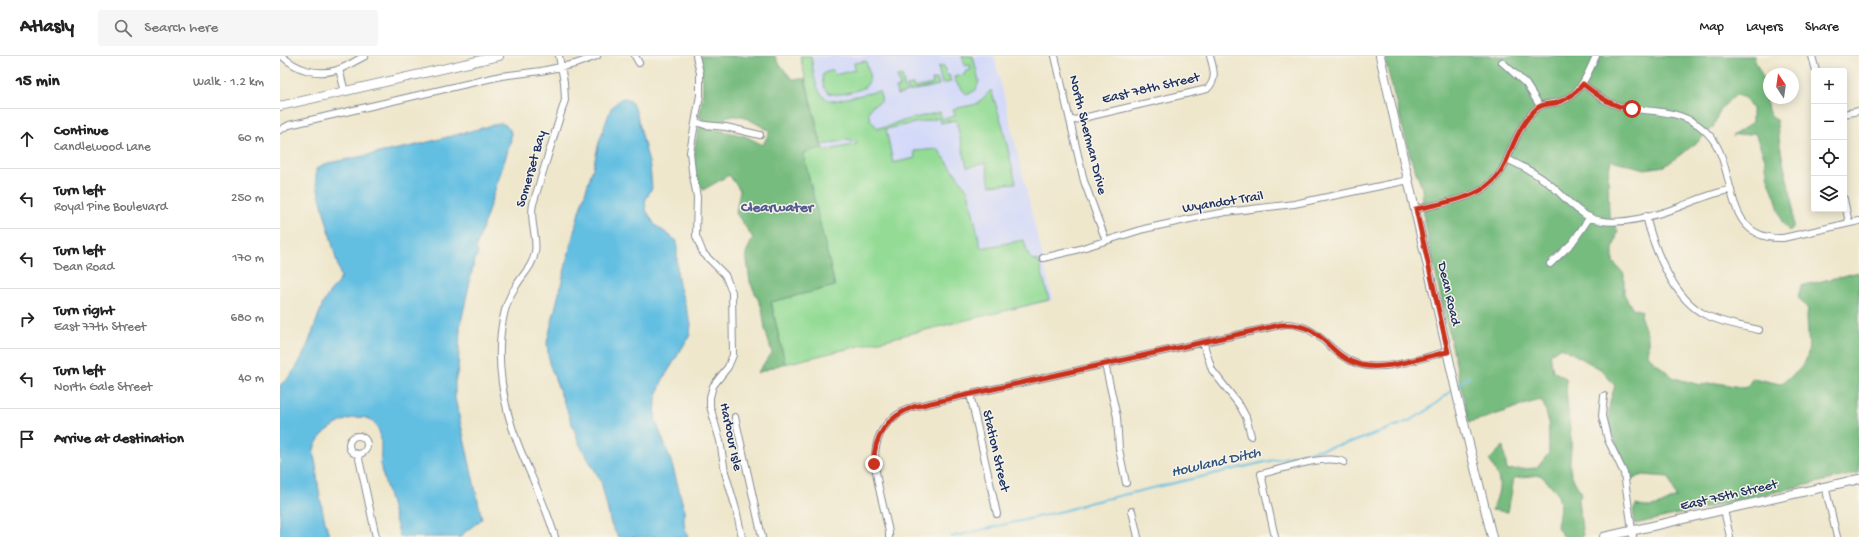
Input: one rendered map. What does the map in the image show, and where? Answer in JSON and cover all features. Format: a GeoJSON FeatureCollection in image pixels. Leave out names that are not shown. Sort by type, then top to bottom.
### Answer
{"type":"FeatureCollection","features":[{"type":"Feature","properties":{"kind":"street"},"geometry":{"type":"LineString","coordinates":[[282,56],[292,64],[304,70],[315,72],[328,72],[339,69],[365,56]]}},
{"type":"Feature","properties":{"kind":"street"},"geometry":{"type":"LineString","coordinates":[[280,106],[499,56]]}},
{"type":"Feature","properties":{"kind":"street","name":"Somerset Bay"},"geometry":{"type":"LineString","coordinates":[[555,537],[510,422],[504,390],[501,355],[502,324],[507,303],[516,286],[531,266],[535,253],[536,242],[532,226],[532,212],[564,105],[565,88],[559,56]]}},
{"type":"Feature","properties":{"kind":"street"},"geometry":{"type":"LineString","coordinates":[[280,130],[289,125],[493,78],[561,67],[597,56]]}},
{"type":"Feature","properties":{"kind":"street"},"geometry":{"type":"LineString","coordinates":[[635,56],[639,63]]}},
{"type":"Feature","properties":{"kind":"street","name":"Harbour Isle"},"geometry":{"type":"LineString","coordinates":[[696,56],[700,73],[701,93],[691,141],[690,158],[697,195],[695,225],[696,238],[706,258],[725,275],[732,292],[733,354],[728,367],[713,386],[710,396],[710,406],[720,441],[726,477],[736,509],[742,537]]}},
{"type":"Feature","properties":{"kind":"street","name":"North Sherman Drive"},"geometry":{"type":"LineString","coordinates":[[1055,56],[1084,181],[1106,241]]}},
{"type":"Feature","properties":{"kind":"street","name":"East 78th Street"},"geometry":{"type":"LineString","coordinates":[[1070,120],[1205,90],[1212,84],[1214,74],[1210,56]]}},
{"type":"Feature","properties":{"kind":"street","name":"Dean Road"},"geometry":{"type":"LineString","coordinates":[[1380,56],[1458,399],[1492,537]]}},
{"type":"Feature","properties":{"kind":"street"},"geometry":{"type":"LineString","coordinates":[[1416,209],[1466,198],[1478,193],[1495,180],[1522,128],[1533,112],[1540,106],[1566,99],[1577,91],[1583,84],[1596,56]]}},
{"type":"Feature","properties":{"kind":"street"},"geometry":{"type":"LineString","coordinates":[[1812,56],[1815,68]]}},
{"type":"Feature","properties":{"kind":"street"},"geometry":{"type":"LineString","coordinates":[[1502,62],[1526,84],[1540,106]]}},
{"type":"Feature","properties":{"kind":"street"},"geometry":{"type":"LineString","coordinates":[[339,69],[344,92]]}},
{"type":"Feature","properties":{"kind":"street"},"geometry":{"type":"LineString","coordinates":[[1583,84],[1603,99],[1618,106],[1671,113],[1684,117],[1698,125],[1710,136],[1719,150],[1737,212],[1751,228],[1762,235],[1773,238],[1784,238],[1859,221]]}},
{"type":"Feature","properties":{"kind":"street"},"geometry":{"type":"LineString","coordinates":[[1847,113],[1859,111]]}},
{"type":"Feature","properties":{"kind":"street"},"geometry":{"type":"LineString","coordinates":[[696,122],[705,125],[726,126],[760,135]]}},
{"type":"Feature","properties":{"kind":"street"},"geometry":{"type":"LineString","coordinates":[[1507,159],[1541,177],[1580,212],[1590,218],[1610,222],[1646,216],[1678,207],[1709,195],[1731,190]]}},
{"type":"Feature","properties":{"kind":"street","name":"Wyandot Trail"},"geometry":{"type":"LineString","coordinates":[[1043,258],[1144,229],[1204,216],[1294,204],[1409,180]]}},
{"type":"Feature","properties":{"kind":"street"},"geometry":{"type":"LineString","coordinates":[[1847,212],[1849,223]]}},
{"type":"Feature","properties":{"kind":"street"},"geometry":{"type":"LineString","coordinates":[[1646,216],[1656,252],[1679,292],[1688,302],[1702,314],[1712,318],[1759,330]]}},
{"type":"Feature","properties":{"kind":"street"},"geometry":{"type":"LineString","coordinates":[[1550,264],[1572,244],[1590,218]]}},
{"type":"Feature","properties":{"kind":"street"},"geometry":{"type":"LineString","coordinates":[[889,537],[874,464],[876,444],[883,430],[893,417],[904,410],[1280,325],[1294,324],[1310,329],[1345,358],[1363,366],[1385,366],[1448,352]]}},
{"type":"Feature","properties":{"kind":"street"},"geometry":{"type":"LineString","coordinates":[[1203,342],[1212,370],[1240,406],[1248,423],[1251,436]]}},
{"type":"Feature","properties":{"kind":"street"},"geometry":{"type":"LineString","coordinates":[[1105,364],[1118,417],[1119,449],[1126,483]]}},
{"type":"Feature","properties":{"kind":"street","name":"Station Street"},"geometry":{"type":"LineString","coordinates":[[970,394],[997,514]]}},
{"type":"Feature","properties":{"kind":"street"},"geometry":{"type":"LineString","coordinates":[[1604,396],[1602,416],[1608,440],[1624,473],[1632,534]]}},
{"type":"Feature","properties":{"kind":"street"},"geometry":{"type":"LineString","coordinates":[[735,417],[762,537]]}},
{"type":"Feature","properties":{"kind":"street"},"geometry":{"type":"LineString","coordinates":[[358,454],[376,537]]}},
{"type":"Feature","properties":{"kind":"street"},"geometry":{"type":"LineString","coordinates":[[1275,537],[1261,474],[1324,460],[1335,459],[1344,462]]}},
{"type":"Feature","properties":{"kind":"street","name":"East 75th Street"},"geometry":{"type":"LineString","coordinates":[[1604,537],[1632,534],[1724,510],[1859,479]]}},
{"type":"Feature","properties":{"kind":"street"},"geometry":{"type":"LineString","coordinates":[[1825,486],[1837,537]]}},
{"type":"Feature","properties":{"kind":"street"},"geometry":{"type":"LineString","coordinates":[[1724,510],[1730,537]]}},
{"type":"Feature","properties":{"kind":"street"},"geometry":{"type":"LineString","coordinates":[[1132,511],[1138,537]]}},
{"type":"Feature","properties":{"kind":"shaded area"},"geometry":{"type":"Polygon","coordinates":[[[800,56],[994,56],[1053,300],[785,364],[771,302],[822,148],[800,56]]]}},
{"type":"Feature","properties":{"kind":"green space"},"geometry":{"type":"Polygon","coordinates":[[[700,56],[775,56],[780,65],[792,79],[805,79],[822,148],[803,153],[835,286],[771,302],[785,363],[757,373],[772,353],[765,329],[762,308],[750,282],[746,253],[753,238],[736,213],[740,190],[729,175],[703,190],[696,175],[694,159],[700,126],[745,136],[763,145],[770,131],[743,116],[727,116],[721,123],[707,122],[699,118],[703,87],[700,56]]]}},
{"type":"Feature","properties":{"kind":"green space"},"geometry":{"type":"Polygon","coordinates":[[[800,56],[811,56],[816,84],[822,96],[827,99],[834,101],[879,91],[882,101],[872,106],[868,113],[871,121],[878,128],[940,112],[942,119],[955,116],[953,109],[977,104],[991,90],[1002,124],[1016,183],[990,185],[986,163],[967,167],[956,120],[940,123],[939,118],[886,129],[893,163],[915,158],[914,151],[938,149],[968,191],[981,248],[1024,240],[1030,257],[1035,261],[1039,261],[1049,300],[785,364],[771,302],[835,286],[802,152],[822,147],[800,56]],[[850,139],[823,145],[824,151],[857,144],[856,141],[851,142],[850,139]]]}},
{"type":"Feature","properties":{"kind":"green space"},"geometry":{"type":"Polygon","coordinates":[[[962,56],[973,56],[979,81],[976,90],[967,95],[955,81],[954,77],[964,75],[966,71],[971,70],[970,65],[965,66],[962,56]]]}},
{"type":"Feature","properties":{"kind":"green space"},"geometry":{"type":"Polygon","coordinates":[[[1384,56],[1754,56],[1763,78],[1763,104],[1768,104],[1769,113],[1776,120],[1783,162],[1793,203],[1793,228],[1789,231],[1782,222],[1776,199],[1768,178],[1765,159],[1755,133],[1732,136],[1752,123],[1752,108],[1745,98],[1736,95],[1721,108],[1713,127],[1699,141],[1665,166],[1645,169],[1611,160],[1608,175],[1609,215],[1618,231],[1613,249],[1613,262],[1624,274],[1624,294],[1632,308],[1642,311],[1641,318],[1648,337],[1648,356],[1674,378],[1700,385],[1717,383],[1746,388],[1753,378],[1780,384],[1800,369],[1804,364],[1807,358],[1809,344],[1807,318],[1808,309],[1798,297],[1801,286],[1859,272],[1859,473],[1635,524],[1633,510],[1636,505],[1652,507],[1676,497],[1669,477],[1642,475],[1629,481],[1610,425],[1610,401],[1615,386],[1602,370],[1561,347],[1550,354],[1553,371],[1566,378],[1571,443],[1570,468],[1573,478],[1582,493],[1578,501],[1583,536],[1564,537],[1557,527],[1560,509],[1559,498],[1553,487],[1540,475],[1514,478],[1508,512],[1492,510],[1499,490],[1499,485],[1497,473],[1489,460],[1503,446],[1507,470],[1537,468],[1549,453],[1548,419],[1541,400],[1469,422],[1428,239],[1424,218],[1422,188],[1410,156],[1384,56]]]}},
{"type":"Feature","properties":{"kind":"green space"},"geometry":{"type":"Polygon","coordinates":[[[866,61],[869,71],[869,81],[865,87],[840,94],[830,94],[827,92],[823,85],[822,77],[824,73],[833,70],[834,75],[855,70],[854,63],[866,61]]]}},
{"type":"Feature","properties":{"kind":"green space"},"geometry":{"type":"Polygon","coordinates":[[[944,66],[946,75],[949,75],[951,82],[942,84],[938,67],[944,66]]]}},
{"type":"Feature","properties":{"kind":"green space"},"geometry":{"type":"Polygon","coordinates":[[[902,76],[906,93],[897,95],[896,88],[900,87],[897,77],[902,76]]]}},
{"type":"Feature","properties":{"kind":"green space"},"geometry":{"type":"Polygon","coordinates":[[[937,79],[939,85],[908,92],[907,86],[913,85],[914,88],[933,84],[932,80],[937,79]]]}},
{"type":"Feature","properties":{"kind":"water"},"geometry":{"type":"Polygon","coordinates":[[[626,98],[631,102],[636,111],[650,167],[652,188],[645,201],[646,210],[655,225],[677,241],[677,271],[679,285],[691,324],[690,335],[662,381],[656,399],[655,419],[672,464],[684,509],[684,524],[688,537],[618,537],[611,524],[601,481],[580,445],[549,363],[547,342],[579,212],[593,168],[599,142],[611,108],[620,99],[626,98]]]}},
{"type":"Feature","properties":{"kind":"water"},"geometry":{"type":"Polygon","coordinates":[[[501,123],[507,126],[510,131],[510,144],[476,248],[478,253],[474,262],[460,327],[458,370],[455,381],[455,398],[482,519],[461,537],[400,537],[381,468],[380,434],[375,424],[368,419],[360,417],[340,422],[331,428],[317,442],[314,450],[321,501],[330,537],[280,537],[280,385],[288,378],[301,360],[323,303],[341,278],[316,181],[316,169],[324,164],[413,146],[501,123]]]}},
{"type":"Feature","properties":{"kind":"waterway","name":"Howland Ditch"},"geometry":{"type":"LineString","coordinates":[[1457,386],[1470,376]]}},
{"type":"Feature","properties":{"kind":"waterway","name":"Howland Ditch"},"geometry":{"type":"LineString","coordinates":[[951,537],[1067,510],[1088,503],[1356,441],[1409,421],[1425,412],[1454,389]]}},
{"type":"Feature","properties":{"kind":"district","name":"Clearwater"},"geometry":{"type":"Point","coordinates":[777,208]}},
{"type":"Feature","properties":{"kind":"route"},"geometry":{"type":"LineString","coordinates":[[874,464],[874,452],[880,434],[893,417],[904,410],[1285,324],[1294,324],[1307,328],[1317,334],[1338,354],[1363,366],[1380,367],[1448,352],[1416,209],[1473,196],[1485,189],[1495,180],[1504,167],[1518,135],[1533,112],[1542,105],[1566,99],[1577,91],[1583,84],[1608,102],[1632,109]]}}]}
